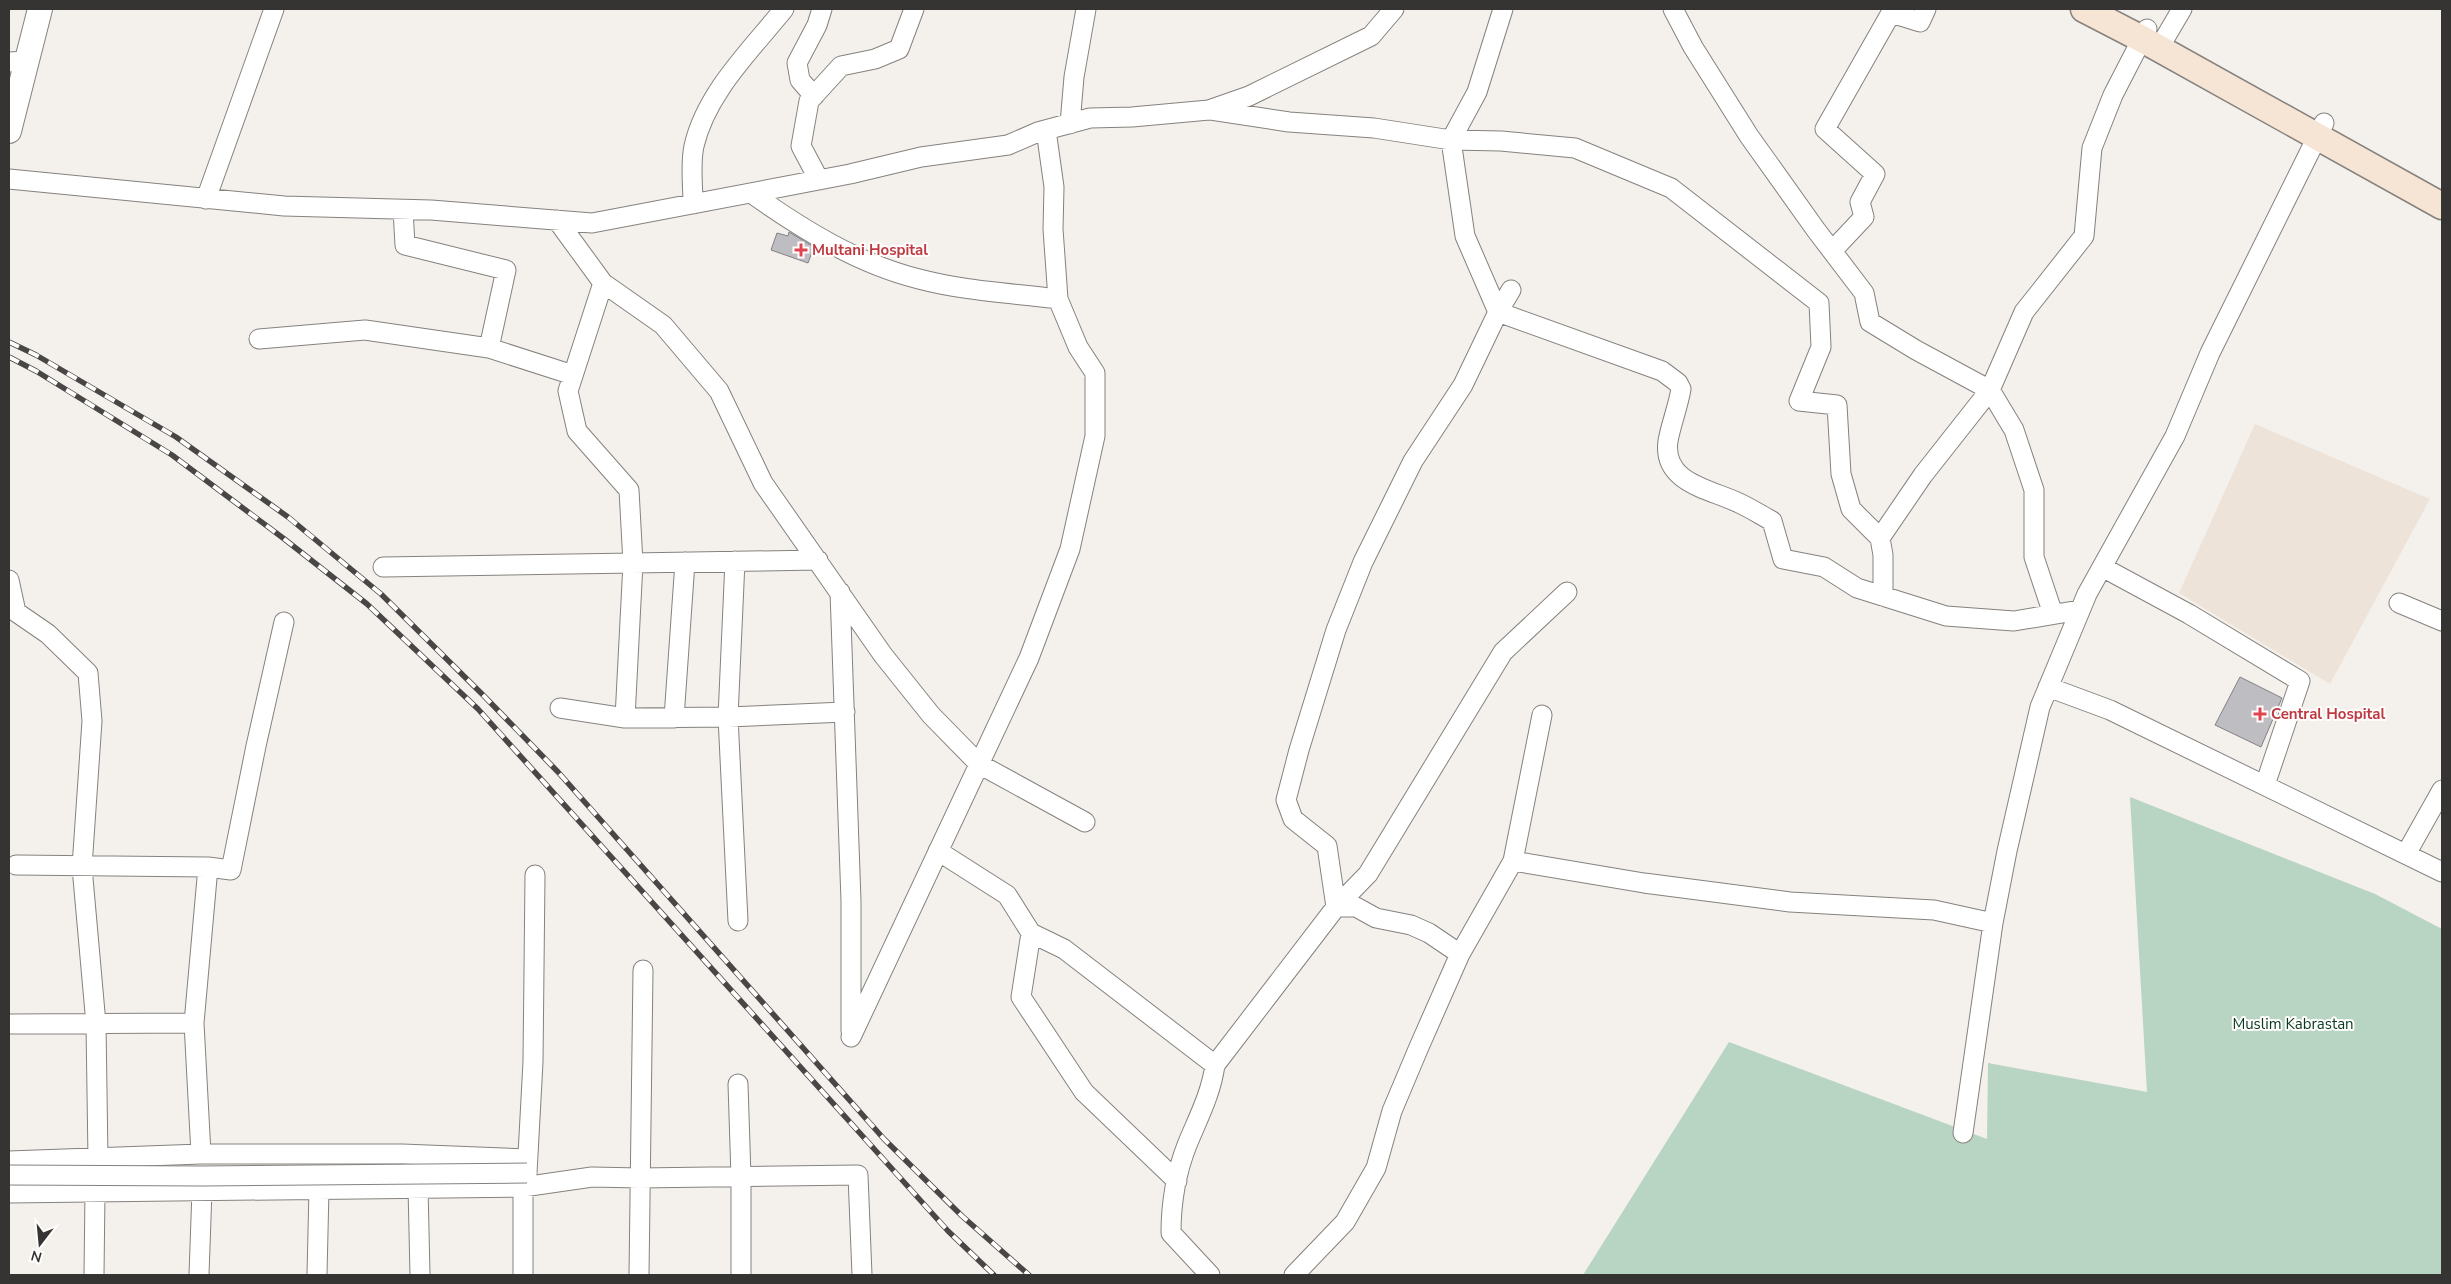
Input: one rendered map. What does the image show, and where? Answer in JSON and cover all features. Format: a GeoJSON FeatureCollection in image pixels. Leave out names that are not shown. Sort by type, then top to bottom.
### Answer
{"type":"FeatureCollection","features":[{"type":"Feature","properties":{"kind":"main road"},"geometry":{"type":"LineString","coordinates":[[2084,9],[2154,38]]}},
{"type":"Feature","properties":{"kind":"main road"},"geometry":{"type":"LineString","coordinates":[[2112,9],[2154,38],[2321,130],[2442,206]]}},
{"type":"Feature","properties":{"kind":"main road"},"geometry":{"type":"LineString","coordinates":[[2321,130],[2442,187]]}},
{"type":"Feature","properties":{"kind":"street"},"geometry":{"type":"LineString","coordinates":[[9,131],[18,62],[40,9]]}},
{"type":"Feature","properties":{"kind":"street"},"geometry":{"type":"LineString","coordinates":[[206,199],[274,9]]}},
{"type":"Feature","properties":{"kind":"street"},"geometry":{"type":"LineString","coordinates":[[693,204],[693,149],[701,121],[733,74],[784,9]]}},
{"type":"Feature","properties":{"kind":"street"},"geometry":{"type":"LineString","coordinates":[[814,96],[800,80],[797,63],[817,25],[822,9]]}},
{"type":"Feature","properties":{"kind":"street"},"geometry":{"type":"LineString","coordinates":[[819,180],[801,146],[809,101],[842,66],[876,59],[899,49],[914,9]]}},
{"type":"Feature","properties":{"kind":"street"},"geometry":{"type":"LineString","coordinates":[[1070,124],[1074,77],[1086,9]]}},
{"type":"Feature","properties":{"kind":"street"},"geometry":{"type":"LineString","coordinates":[[1209,110],[1249,96],[1371,36],[1394,9]]}},
{"type":"Feature","properties":{"kind":"street"},"geometry":{"type":"LineString","coordinates":[[1503,9],[1477,92],[1452,140],[1465,236],[1498,312],[1662,371],[1678,383],[1681,389],[1668,442],[1669,462],[1675,472],[1697,487],[1739,502],[1772,521],[1783,559],[1824,567],[1857,588],[1946,616],[2014,621],[2080,610]]}},
{"type":"Feature","properties":{"kind":"street"},"geometry":{"type":"LineString","coordinates":[[1673,9],[1693,47],[1749,136],[1864,293],[1870,322],[1916,350],[1990,390],[2014,430],[2034,490],[2034,557],[2054,614]]}},
{"type":"Feature","properties":{"kind":"street"},"geometry":{"type":"LineString","coordinates":[[1832,251],[1864,217],[1860,202],[1875,174],[1825,129],[1892,13],[1920,22],[1926,9]]}},
{"type":"Feature","properties":{"kind":"street"},"geometry":{"type":"LineString","coordinates":[[1880,538],[1923,475],[1990,390],[2024,312],[2084,236],[2092,148],[2113,96],[2154,38],[2182,9]]}},
{"type":"Feature","properties":{"kind":"street"},"geometry":{"type":"LineString","coordinates":[[9,179],[284,206],[431,210],[592,223],[819,180],[921,157],[1008,145],[1046,130],[1090,118],[1132,117],[1209,110],[1289,122],[1374,128],[1452,140],[1501,141],[1575,148],[1671,188],[1819,303],[1821,347],[1799,401],[1837,405],[1841,474],[1851,509],[1880,538],[1883,555],[1883,596]]}},
{"type":"Feature","properties":{"kind":"street"},"geometry":{"type":"LineString","coordinates":[[840,592],[851,892],[851,1038],[1029,658],[1070,550],[1095,436],[1095,373],[1078,348],[1058,299],[1053,229],[1054,187],[1046,130]]}},
{"type":"Feature","properties":{"kind":"street"},"geometry":{"type":"LineString","coordinates":[[1963,1133],[1993,923],[2007,851],[2040,707],[2080,610],[2175,436],[2210,353],[2321,130]]}},
{"type":"Feature","properties":{"kind":"street"},"geometry":{"type":"LineString","coordinates":[[751,193],[799,227],[880,267],[920,280],[1058,299]]}},
{"type":"Feature","properties":{"kind":"street"},"geometry":{"type":"LineString","coordinates":[[403,210],[405,245],[506,270],[490,348]]}},
{"type":"Feature","properties":{"kind":"street"},"geometry":{"type":"LineString","coordinates":[[557,220],[603,283],[663,326],[720,391],[763,483],[883,655],[931,715],[979,764],[1085,822]]}},
{"type":"Feature","properties":{"kind":"street"},"geometry":{"type":"LineString","coordinates":[[603,283],[568,392],[577,431],[630,490],[633,563],[625,718]]}},
{"type":"Feature","properties":{"kind":"street"},"geometry":{"type":"LineString","coordinates":[[1336,907],[1327,846],[1293,819],[1286,800],[1299,750],[1336,630],[1362,562],[1413,461],[1464,385],[1498,312],[1511,290]]}},
{"type":"Feature","properties":{"kind":"street"},"geometry":{"type":"LineString","coordinates":[[259,339],[365,330],[490,348],[573,375]]}},
{"type":"Feature","properties":{"kind":"street"},"geometry":{"type":"LineString","coordinates":[[382,567],[818,560]]}},
{"type":"Feature","properties":{"kind":"street"},"geometry":{"type":"LineString","coordinates":[[735,561],[728,717],[738,921]]}},
{"type":"Feature","properties":{"kind":"street"},"geometry":{"type":"LineString","coordinates":[[674,718],[685,562]]}},
{"type":"Feature","properties":{"kind":"street"},"geometry":{"type":"LineString","coordinates":[[2102,567],[2190,614],[2300,681],[2265,785]]}},
{"type":"Feature","properties":{"kind":"street"},"geometry":{"type":"LineString","coordinates":[[9,580],[16,612],[48,634],[88,673],[92,721],[82,867],[96,1024],[98,1159],[95,1191],[94,1275]]}},
{"type":"Feature","properties":{"kind":"street"},"geometry":{"type":"LineString","coordinates":[[1210,1275],[1171,1233],[1172,1207],[1177,1181],[1186,1147],[1212,1087],[1214,1065],[1336,907],[1368,874],[1503,652],[1567,592]]}},
{"type":"Feature","properties":{"kind":"street"},"geometry":{"type":"LineString","coordinates":[[2398,603],[2442,622]]}},
{"type":"Feature","properties":{"kind":"street"},"geometry":{"type":"LineString","coordinates":[[16,865],[208,867],[231,870],[284,622]]}},
{"type":"Feature","properties":{"kind":"street"},"geometry":{"type":"LineString","coordinates":[[2048,687],[2110,710],[2442,872]]}},
{"type":"Feature","properties":{"kind":"street"},"geometry":{"type":"LineString","coordinates":[[560,708],[625,718],[728,717],[845,712]]}},
{"type":"Feature","properties":{"kind":"street"},"geometry":{"type":"LineString","coordinates":[[1294,1275],[1345,1222],[1376,1168],[1392,1111],[1460,954],[1513,860],[1542,715]]}},
{"type":"Feature","properties":{"kind":"street"},"geometry":{"type":"LineString","coordinates":[[2406,854],[2442,790]]}},
{"type":"Feature","properties":{"kind":"street"},"geometry":{"type":"LineString","coordinates":[[938,851],[1007,895],[1031,932],[1064,949],[1214,1065]]}},
{"type":"Feature","properties":{"kind":"street"},"geometry":{"type":"LineString","coordinates":[[1513,860],[1644,883],[1781,901],[1934,910],[1993,923]]}},
{"type":"Feature","properties":{"kind":"street"},"geometry":{"type":"LineString","coordinates":[[200,1154],[194,1023],[208,867]]}},
{"type":"Feature","properties":{"kind":"street"},"geometry":{"type":"LineString","coordinates":[[523,1275],[526,1173],[533,1062],[535,875]]}},
{"type":"Feature","properties":{"kind":"street"},"geometry":{"type":"LineString","coordinates":[[1336,907],[1356,906],[1376,918],[1411,925],[1429,933],[1460,954]]}},
{"type":"Feature","properties":{"kind":"street"},"geometry":{"type":"LineString","coordinates":[[1031,932],[1021,997],[1084,1092],[1177,1181]]}},
{"type":"Feature","properties":{"kind":"street"},"geometry":{"type":"LineString","coordinates":[[639,1275],[643,970]]}},
{"type":"Feature","properties":{"kind":"street"},"geometry":{"type":"LineString","coordinates":[[9,1024],[194,1023]]}},
{"type":"Feature","properties":{"kind":"street"},"geometry":{"type":"LineString","coordinates":[[738,1084],[741,1177],[741,1275]]}},
{"type":"Feature","properties":{"kind":"street"},"geometry":{"type":"LineString","coordinates":[[9,1161],[200,1154],[402,1154],[526,1173]]}},
{"type":"Feature","properties":{"kind":"street"},"geometry":{"type":"LineString","coordinates":[[9,1193],[418,1188],[526,1173]]}},
{"type":"Feature","properties":{"kind":"street"},"geometry":{"type":"LineString","coordinates":[[9,1175],[202,1176],[526,1173],[640,1178],[858,1175],[862,1275]]}},
{"type":"Feature","properties":{"kind":"street"},"geometry":{"type":"LineString","coordinates":[[318,1275],[319,1188]]}},
{"type":"Feature","properties":{"kind":"street"},"geometry":{"type":"LineString","coordinates":[[418,1188],[420,1275]]}},
{"type":"Feature","properties":{"kind":"street"},"geometry":{"type":"LineString","coordinates":[[199,1275],[202,1190]]}},
{"type":"Feature","properties":{"kind":"shaded area"},"geometry":{"type":"Polygon","coordinates":[[[2255,424],[2430,499],[2330,684],[2179,593],[2255,424]]]}},
{"type":"Feature","properties":{"kind":"green space","name":"Muslim Kabrastan"},"geometry":{"type":"Polygon","coordinates":[[[2130,797],[2375,894],[2442,929],[2442,1275],[1583,1275],[1729,1042],[1987,1139],[1988,1063],[2147,1092],[2130,797]]]}},
{"type":"Feature","properties":{"kind":"building"},"geometry":{"type":"Polygon","coordinates":[[[789,232],[814,247],[808,263],[771,250],[777,233],[788,236],[789,232]]]}},
{"type":"Feature","properties":{"kind":"building"},"geometry":{"type":"Polygon","coordinates":[[[2240,677],[2282,698],[2261,747],[2215,725],[2240,677]]]}},
{"type":"Feature","properties":{"kind":"railway"},"geometry":{"type":"LineString","coordinates":[[9,342],[36,355],[176,437],[288,517],[381,594],[558,772],[884,1139],[962,1216],[1029,1275]]}},
{"type":"Feature","properties":{"kind":"railway"},"geometry":{"type":"LineString","coordinates":[[9,357],[36,371],[172,455],[367,604],[478,709],[948,1231],[994,1275]]}},
{"type":"Feature","properties":{"kind":"place","name":"Multani Hospital"},"geometry":{"type":"Point","coordinates":[801,250]}},
{"type":"Feature","properties":{"kind":"place","name":"Central Hospital"},"geometry":{"type":"Point","coordinates":[2260,714]}}]}
